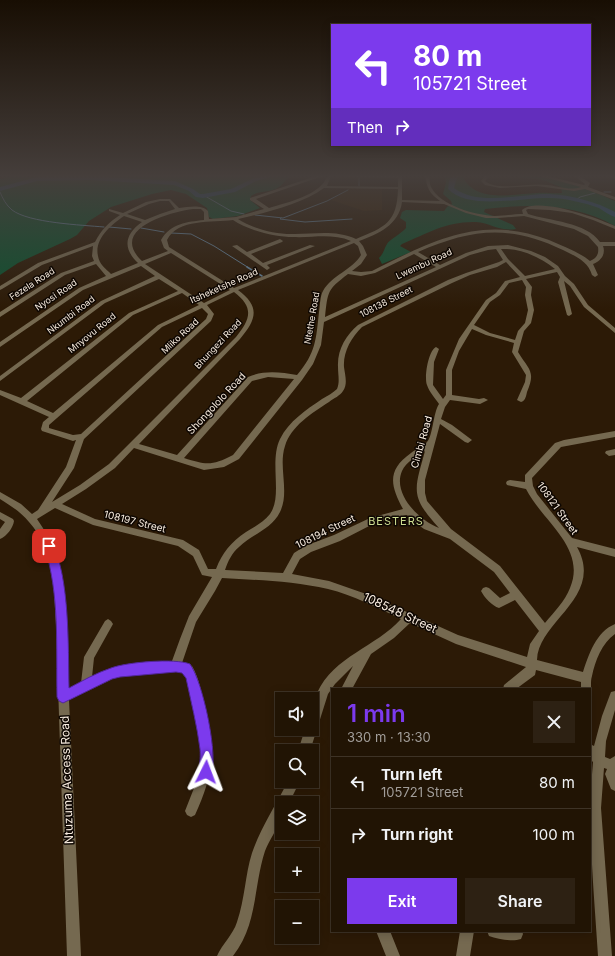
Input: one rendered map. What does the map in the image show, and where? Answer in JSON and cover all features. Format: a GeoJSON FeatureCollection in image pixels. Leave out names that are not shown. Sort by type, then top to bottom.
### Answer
{"type":"FeatureCollection","features":[{"type":"Feature","properties":{"kind":"street"},"geometry":{"type":"LineString","coordinates":[[110,276],[97,262],[95,244],[100,234],[116,220]]}},
{"type":"Feature","properties":{"kind":"street"},"geometry":{"type":"LineString","coordinates":[[139,220],[146,222]]}},
{"type":"Feature","properties":{"kind":"street","name":"Mliko Road"},"geometry":{"type":"LineString","coordinates":[[80,438],[87,434],[209,320],[211,314],[203,305],[141,263],[130,252],[129,244],[134,232],[146,222],[152,220]]}},
{"type":"Feature","properties":{"kind":"street"},"geometry":{"type":"LineString","coordinates":[[171,251],[164,242],[164,238],[168,233],[186,224],[226,220]]}},
{"type":"Feature","properties":{"kind":"street"},"geometry":{"type":"LineString","coordinates":[[235,220],[241,223],[282,235],[298,236],[327,234],[342,236],[356,241]]}},
{"type":"Feature","properties":{"kind":"street","name":"Itsheketshe Road"},"geometry":{"type":"LineString","coordinates":[[80,438],[65,437],[45,428],[54,416],[156,329],[234,290],[379,231],[393,220]]}},
{"type":"Feature","properties":{"kind":"street"},"geometry":{"type":"LineString","coordinates":[[544,220],[570,225],[587,233],[599,244],[602,250],[601,255],[596,261],[590,263]]}},
{"type":"Feature","properties":{"kind":"street"},"geometry":{"type":"LineString","coordinates":[[597,220],[615,228]]}},
{"type":"Feature","properties":{"kind":"street"},"geometry":{"type":"LineString","coordinates":[[348,272],[358,274],[373,272],[415,253],[464,234],[502,232],[526,235],[565,248],[590,263],[595,272]]}},
{"type":"Feature","properties":{"kind":"street"},"geometry":{"type":"LineString","coordinates":[[247,254],[280,241]]}},
{"type":"Feature","properties":{"kind":"street","name":"Ntethe Road"},"geometry":{"type":"LineString","coordinates":[[134,444],[204,467],[221,465],[232,459],[300,378],[314,355],[318,345],[325,292],[335,281],[361,261],[364,255],[363,249],[356,241]]}},
{"type":"Feature","properties":{"kind":"street"},"geometry":{"type":"LineString","coordinates":[[0,288],[40,264],[95,244]]}},
{"type":"Feature","properties":{"kind":"street"},"geometry":{"type":"LineString","coordinates":[[599,244],[615,244]]}},
{"type":"Feature","properties":{"kind":"street"},"geometry":{"type":"LineString","coordinates":[[236,246],[274,273]]}},
{"type":"Feature","properties":{"kind":"street"},"geometry":{"type":"LineString","coordinates":[[263,265],[312,246]]}},
{"type":"Feature","properties":{"kind":"street"},"geometry":{"type":"LineString","coordinates":[[497,247],[528,287],[531,312],[528,323],[521,331],[517,342],[516,355],[528,375],[528,382],[521,400]]}},
{"type":"Feature","properties":{"kind":"street","name":"Lwembu Road"},"geometry":{"type":"LineString","coordinates":[[321,321],[439,266],[475,251],[497,247],[518,249],[534,254],[552,263],[563,277],[572,285],[586,306],[615,331]]}},
{"type":"Feature","properties":{"kind":"street","name":"Nyosi Road"},"geometry":{"type":"LineString","coordinates":[[0,345],[78,291],[171,251]]}},
{"type":"Feature","properties":{"kind":"street","name":"Bhungezi Road"},"geometry":{"type":"LineString","coordinates":[[36,515],[104,472],[134,444],[246,329],[251,318],[251,308],[247,300],[234,290],[171,251]]}},
{"type":"Feature","properties":{"kind":"street"},"geometry":{"type":"LineString","coordinates":[[415,253],[439,266]]}},
{"type":"Feature","properties":{"kind":"street","name":"108138 Street"},"geometry":{"type":"LineString","coordinates":[[219,574],[224,559],[231,548],[240,540],[268,522],[277,511],[279,502],[279,463],[281,448],[286,434],[323,402],[342,393],[341,357],[349,338],[357,328],[462,276],[491,268],[506,260]]}},
{"type":"Feature","properties":{"kind":"street","name":"Fezela Road"},"geometry":{"type":"LineString","coordinates":[[0,315],[63,274],[97,262]]}},
{"type":"Feature","properties":{"kind":"street","name":"Cimbi Road"},"geometry":{"type":"LineString","coordinates":[[545,631],[494,567],[450,535],[429,511],[423,502],[421,494],[421,480],[441,407],[445,400],[450,366],[462,339],[488,301],[498,294],[506,283],[511,280],[557,270]]}},
{"type":"Feature","properties":{"kind":"street","name":"Nkumbi Road"},"geometry":{"type":"LineString","coordinates":[[0,379],[103,302],[160,276]]}},
{"type":"Feature","properties":{"kind":"street"},"geometry":{"type":"LineString","coordinates":[[563,277],[561,282],[569,314]]}},
{"type":"Feature","properties":{"kind":"street","name":"Mnyovu Road"},"geometry":{"type":"LineString","coordinates":[[21,402],[131,314],[182,291]]}},
{"type":"Feature","properties":{"kind":"street"},"geometry":{"type":"LineString","coordinates":[[471,326],[488,334],[517,342]]}},
{"type":"Feature","properties":{"kind":"street"},"geometry":{"type":"LineString","coordinates":[[436,349],[431,362],[430,385],[445,400],[480,402],[484,400]]}},
{"type":"Feature","properties":{"kind":"street","name":"Shongololo Road"},"geometry":{"type":"LineString","coordinates":[[178,459],[250,379],[258,376],[271,375],[300,378]]}},
{"type":"Feature","properties":{"kind":"street"},"geometry":{"type":"LineString","coordinates":[[0,392],[54,416]]}},
{"type":"Feature","properties":{"kind":"street"},"geometry":{"type":"LineString","coordinates":[[438,421],[445,422],[461,437],[468,440]]}},
{"type":"Feature","properties":{"kind":"street","name":"108121 Street"},"geometry":{"type":"LineString","coordinates":[[532,664],[535,646],[545,631],[565,607],[576,584],[578,562],[570,542],[528,486],[527,478],[558,445],[567,442],[615,434]]}},
{"type":"Feature","properties":{"kind":"street"},"geometry":{"type":"LineString","coordinates":[[36,515],[70,468],[80,438]]}},
{"type":"Feature","properties":{"kind":"street"},"geometry":{"type":"LineString","coordinates":[[430,444],[404,464],[397,473],[396,479],[398,489],[408,511],[422,524],[450,535]]}},
{"type":"Feature","properties":{"kind":"street"},"geometry":{"type":"LineString","coordinates":[[510,483],[528,486]]}},
{"type":"Feature","properties":{"kind":"street","name":"Ntuzuma Access Road"},"geometry":{"type":"LineString","coordinates":[[0,495],[5,500],[36,515],[55,562],[61,625],[74,956]]}},
{"type":"Feature","properties":{"kind":"street","name":"108197 Street"},"geometry":{"type":"LineString","coordinates":[[55,504],[93,522],[180,543],[196,553],[202,566]]}},
{"type":"Feature","properties":{"kind":"street","name":"108194 Street"},"geometry":{"type":"LineString","coordinates":[[285,577],[297,556],[308,549],[337,538],[373,520],[408,511]]}},
{"type":"Feature","properties":{"kind":"street"},"geometry":{"type":"LineString","coordinates":[[0,515],[10,521],[0,536]]}},
{"type":"Feature","properties":{"kind":"street"},"geometry":{"type":"LineString","coordinates":[[570,542],[615,553]]}},
{"type":"Feature","properties":{"kind":"street","name":"108548 Street"},"geometry":{"type":"LineString","coordinates":[[202,566],[205,572],[285,577],[314,581],[352,592],[456,639],[532,664],[586,678]]}},
{"type":"Feature","properties":{"kind":"street"},"geometry":{"type":"LineString","coordinates":[[176,666],[185,636],[219,574]]}},
{"type":"Feature","properties":{"kind":"street"},"geometry":{"type":"LineString","coordinates":[[486,591],[498,604],[516,594]]}},
{"type":"Feature","properties":{"kind":"street"},"geometry":{"type":"LineString","coordinates":[[319,704],[322,694],[331,680],[349,662],[394,633],[409,617]]}},
{"type":"Feature","properties":{"kind":"street"},"geometry":{"type":"LineString","coordinates":[[86,685],[89,657],[108,624]]}},
{"type":"Feature","properties":{"kind":"street"},"geometry":{"type":"LineString","coordinates":[[586,688],[586,678],[601,642],[607,634],[615,629]]}},
{"type":"Feature","properties":{"kind":"street"},"geometry":{"type":"LineString","coordinates":[[347,688],[367,651]]}},
{"type":"Feature","properties":{"kind":"street"},"geometry":{"type":"LineString","coordinates":[[509,688],[529,673],[532,664]]}},
{"type":"Feature","properties":{"kind":"street"},"geometry":{"type":"LineString","coordinates":[[63,697],[86,685],[120,671],[176,666],[186,668],[191,676],[207,751],[206,772],[203,785],[191,811]]}},
{"type":"Feature","properties":{"kind":"street"},"geometry":{"type":"LineString","coordinates":[[605,956],[595,808],[600,740],[615,696]]}},
{"type":"Feature","properties":{"kind":"street"},"geometry":{"type":"LineString","coordinates":[[591,751],[598,760],[614,764],[611,774],[615,784]]}},
{"type":"Feature","properties":{"kind":"street"},"geometry":{"type":"LineString","coordinates":[[224,956],[234,944],[243,926],[257,857],[268,829],[275,816]]}},
{"type":"Feature","properties":{"kind":"street"},"geometry":{"type":"LineString","coordinates":[[383,932],[393,956]]}},
{"type":"Feature","properties":{"kind":"street"},"geometry":{"type":"LineString","coordinates":[[463,956],[467,932]]}},
{"type":"Feature","properties":{"kind":"street"},"geometry":{"type":"LineString","coordinates":[[501,932],[516,934]]}},
{"type":"Feature","properties":{"kind":"green space"},"geometry":{"type":"Polygon","coordinates":[[[0,220],[91,220],[77,235],[18,263],[0,275],[0,220]]]}},
{"type":"Feature","properties":{"kind":"green space"},"geometry":{"type":"Polygon","coordinates":[[[402,220],[501,220],[513,225],[516,229],[510,230],[476,222],[456,223],[429,232],[402,244],[400,246],[411,252],[382,264],[379,258],[387,244],[406,228],[406,222],[402,220]]]}},
{"type":"Feature","properties":{"kind":"green space"},"geometry":{"type":"Polygon","coordinates":[[[603,220],[615,220],[615,226],[603,220]]]}},
{"type":"Feature","properties":{"kind":"waterway"},"geometry":{"type":"LineString","coordinates":[[37,220],[56,223],[104,227]]}},
{"type":"Feature","properties":{"kind":"waterway"},"geometry":{"type":"LineString","coordinates":[[285,220],[305,222],[342,220]]}},
{"type":"Feature","properties":{"kind":"waterway"},"geometry":{"type":"LineString","coordinates":[[109,227],[131,229]]}},
{"type":"Feature","properties":{"kind":"waterway"},"geometry":{"type":"LineString","coordinates":[[141,228],[164,232]]}},
{"type":"Feature","properties":{"kind":"waterway"},"geometry":{"type":"LineString","coordinates":[[171,233],[191,234],[214,246],[249,268]]}},
{"type":"Feature","properties":{"kind":"waterway"},"geometry":{"type":"LineString","coordinates":[[247,267],[262,276]]}},
{"type":"Feature","properties":{"kind":"district","name":"BESTERS"},"geometry":{"type":"Point","coordinates":[396,521]}},
{"type":"Feature","properties":{"kind":"route"},"geometry":{"type":"LineString","coordinates":[[49,546],[55,562],[57,577],[61,625],[63,697],[110,674],[120,671],[176,666],[186,668],[191,676],[201,718],[207,751],[206,772]]}}]}
